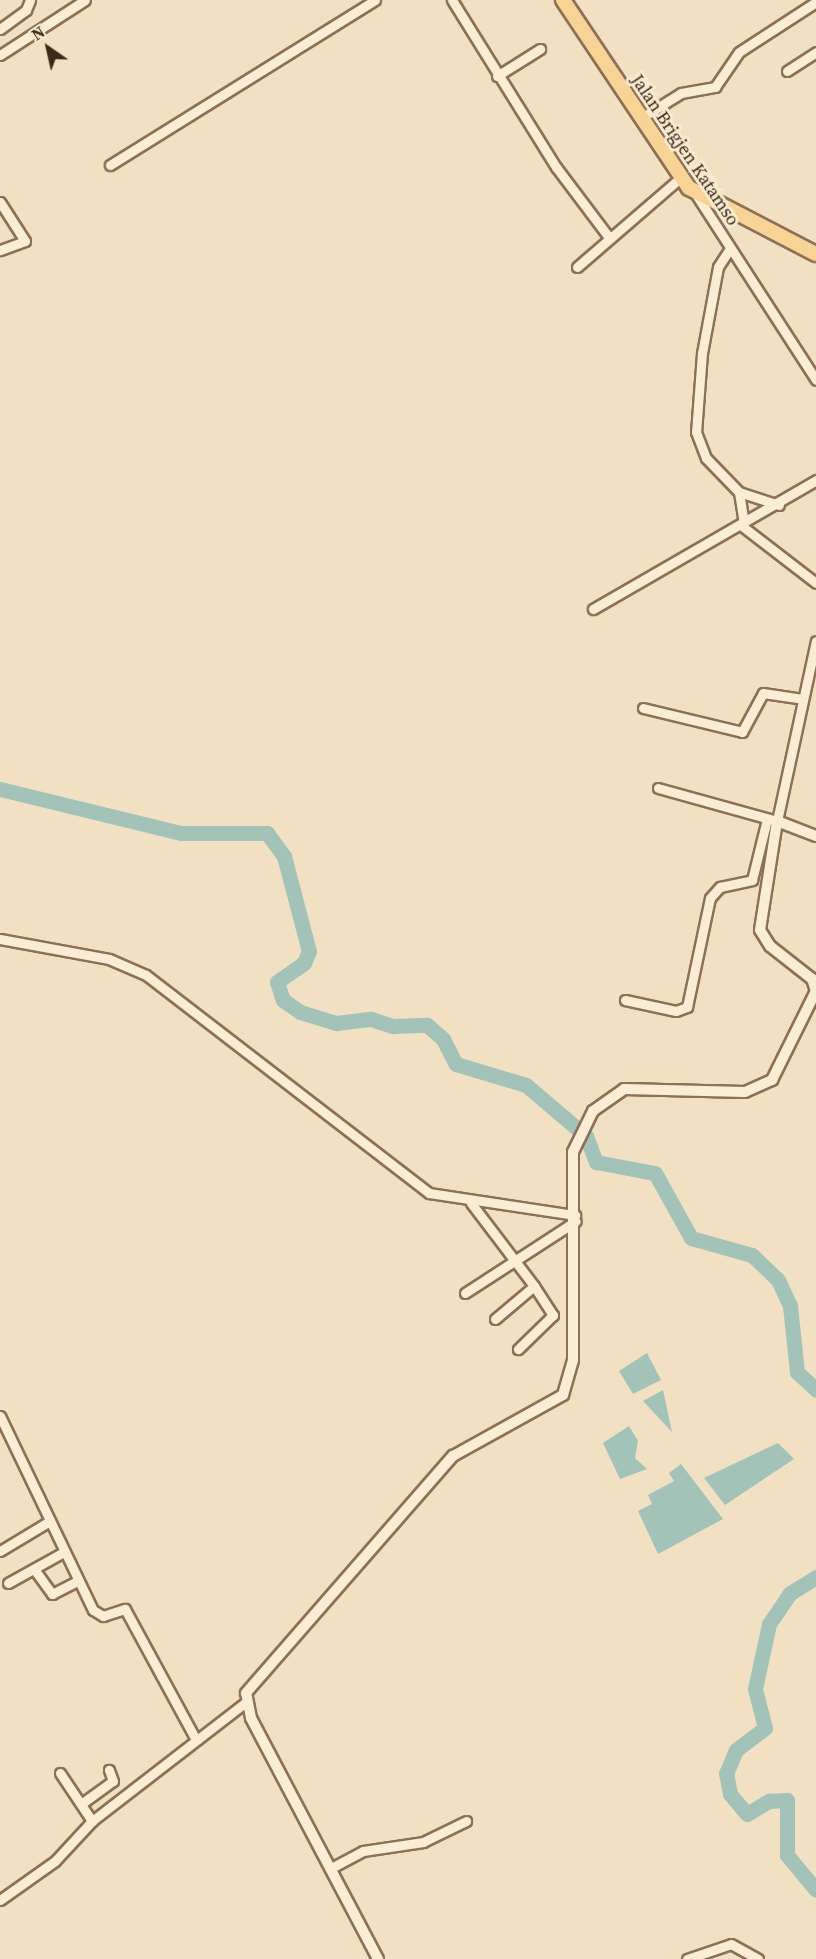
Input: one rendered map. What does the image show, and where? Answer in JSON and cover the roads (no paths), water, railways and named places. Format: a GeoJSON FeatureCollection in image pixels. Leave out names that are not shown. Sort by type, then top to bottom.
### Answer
{"type":"FeatureCollection","features":[{"type":"Feature","properties":{"kind":"main road","name":"Jalan Brigjen Katamso"},"geometry":{"type":"LineString","coordinates":[[562,0],[685,183]]}},
{"type":"Feature","properties":{"kind":"main road"},"geometry":{"type":"LineString","coordinates":[[685,183],[816,254]]}},
{"type":"Feature","properties":{"kind":"street"},"geometry":{"type":"LineString","coordinates":[[0,27],[26,10],[30,0]]}},
{"type":"Feature","properties":{"kind":"street"},"geometry":{"type":"LineString","coordinates":[[0,55],[85,0]]}},
{"type":"Feature","properties":{"kind":"street"},"geometry":{"type":"LineString","coordinates":[[110,165],[375,0]]}},
{"type":"Feature","properties":{"kind":"street"},"geometry":{"type":"LineString","coordinates":[[452,0],[497,76],[608,236]]}},
{"type":"Feature","properties":{"kind":"street"},"geometry":{"type":"LineString","coordinates":[[641,118],[681,93],[716,87],[739,52],[814,2]]}},
{"type":"Feature","properties":{"kind":"street"},"geometry":{"type":"LineString","coordinates":[[497,76],[540,49]]}},
{"type":"Feature","properties":{"kind":"street"},"geometry":{"type":"LineString","coordinates":[[787,71],[816,52]]}},
{"type":"Feature","properties":{"kind":"street"},"geometry":{"type":"LineString","coordinates":[[577,267],[608,236],[685,183]]}},
{"type":"Feature","properties":{"kind":"street","name":"Jalan Brigjen Katamso"},"geometry":{"type":"LineString","coordinates":[[685,183],[714,218],[729,250],[816,380]]}},
{"type":"Feature","properties":{"kind":"street"},"geometry":{"type":"LineString","coordinates":[[0,202],[25,241],[0,250]]}},
{"type":"Feature","properties":{"kind":"street"},"geometry":{"type":"LineString","coordinates":[[729,250],[718,267],[694,419],[706,458],[739,492],[779,505]]}},
{"type":"Feature","properties":{"kind":"street"},"geometry":{"type":"LineString","coordinates":[[594,609],[779,505],[816,480]]}},
{"type":"Feature","properties":{"kind":"street"},"geometry":{"type":"LineString","coordinates":[[739,492],[743,524],[816,583]]}},
{"type":"Feature","properties":{"kind":"street"},"geometry":{"type":"LineString","coordinates":[[625,1000],[676,1011],[687,1007],[710,898],[720,887],[752,880],[772,820],[813,664],[816,641]]}},
{"type":"Feature","properties":{"kind":"street"},"geometry":{"type":"LineString","coordinates":[[643,708],[742,732],[763,693],[803,699]]}},
{"type":"Feature","properties":{"kind":"street"},"geometry":{"type":"LineString","coordinates":[[658,788],[772,820],[816,836]]}},
{"type":"Feature","properties":{"kind":"street"},"geometry":{"type":"LineString","coordinates":[[0,1900],[55,1862],[92,1821],[246,1702],[251,1684],[453,1456],[563,1395],[573,1360],[575,1218],[573,1152],[593,1111],[634,1087],[745,1092],[772,1080],[816,991],[812,979],[770,946],[760,930],[772,820]]}},
{"type":"Feature","properties":{"kind":"street"},"geometry":{"type":"LineString","coordinates":[[0,939],[109,959],[146,975],[417,1186],[471,1203],[575,1218]]}},
{"type":"Feature","properties":{"kind":"street"},"geometry":{"type":"LineString","coordinates":[[471,1203],[534,1286],[553,1315],[518,1348]]}},
{"type":"Feature","properties":{"kind":"street"},"geometry":{"type":"LineString","coordinates":[[465,1293],[575,1218]]}},
{"type":"Feature","properties":{"kind":"street"},"geometry":{"type":"LineString","coordinates":[[495,1319],[534,1286]]}},
{"type":"Feature","properties":{"kind":"street"},"geometry":{"type":"LineString","coordinates":[[0,1416],[62,1553],[78,1581],[101,1616],[125,1609],[196,1740]]}},
{"type":"Feature","properties":{"kind":"street"},"geometry":{"type":"LineString","coordinates":[[0,1551],[48,1522]]}},
{"type":"Feature","properties":{"kind":"street"},"geometry":{"type":"LineString","coordinates":[[8,1583],[62,1553]]}},
{"type":"Feature","properties":{"kind":"street"},"geometry":{"type":"LineString","coordinates":[[34,1569],[52,1594],[78,1581]]}},
{"type":"Feature","properties":{"kind":"street"},"geometry":{"type":"LineString","coordinates":[[246,1702],[333,1867],[378,1959]]}},
{"type":"Feature","properties":{"kind":"street"},"geometry":{"type":"LineString","coordinates":[[81,1804],[113,1780],[109,1770]]}},
{"type":"Feature","properties":{"kind":"street"},"geometry":{"type":"LineString","coordinates":[[60,1773],[92,1821]]}},
{"type":"Feature","properties":{"kind":"street"},"geometry":{"type":"LineString","coordinates":[[333,1867],[363,1851],[423,1842],[466,1821]]}},
{"type":"Feature","properties":{"kind":"street"},"geometry":{"type":"LineString","coordinates":[[687,1959],[731,1944],[758,1959]]}},
{"type":"Feature","properties":{"kind":"water"},"geometry":{"type":"Polygon","coordinates":[[[647,1353],[661,1380],[633,1394],[619,1371],[647,1353]]]}},
{"type":"Feature","properties":{"kind":"water"},"geometry":{"type":"Polygon","coordinates":[[[663,1390],[672,1432],[643,1401],[663,1390]]]}},
{"type":"Feature","properties":{"kind":"water"},"geometry":{"type":"Polygon","coordinates":[[[629,1426],[638,1441],[635,1458],[647,1469],[620,1479],[603,1443],[629,1426]]]}},
{"type":"Feature","properties":{"kind":"water"},"geometry":{"type":"Polygon","coordinates":[[[778,1443],[794,1459],[725,1505],[704,1478],[778,1443]]]}},
{"type":"Feature","properties":{"kind":"water"},"geometry":{"type":"Polygon","coordinates":[[[681,1464],[723,1519],[658,1554],[638,1511],[652,1504],[648,1495],[674,1481],[669,1473],[681,1464]]]}},
{"type":"Feature","properties":{"kind":"waterway"},"geometry":{"type":"LineString","coordinates":[[0,789],[181,833],[267,833],[284,856],[309,951],[304,963],[277,982],[283,1000],[300,1012],[336,1023],[371,1019],[393,1026],[427,1025],[443,1039],[456,1064],[526,1085],[586,1136],[596,1162],[655,1173],[691,1238],[752,1255],[778,1280],[790,1306],[797,1372],[816,1390]]}},
{"type":"Feature","properties":{"kind":"waterway"},"geometry":{"type":"LineString","coordinates":[[816,1577],[790,1593],[769,1624],[755,1689],[765,1728],[736,1750],[726,1773],[730,1794],[747,1814],[769,1801],[787,1800],[787,1855],[816,1890]]}}]}
